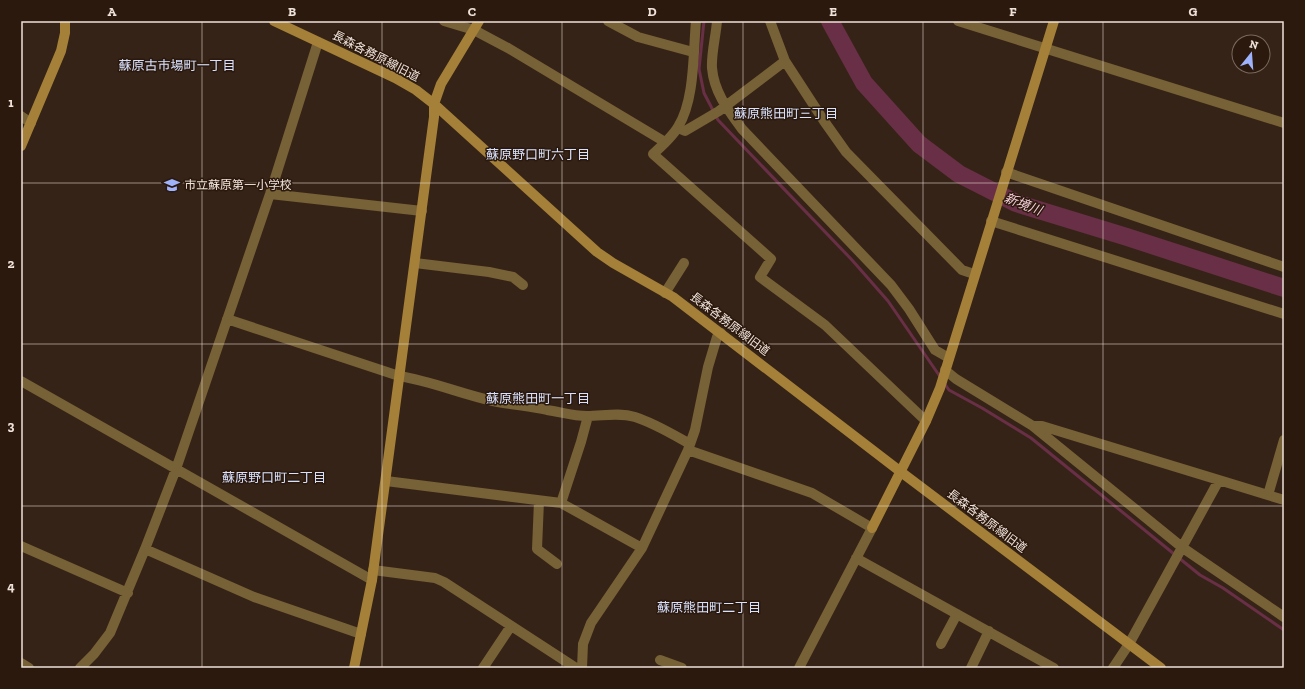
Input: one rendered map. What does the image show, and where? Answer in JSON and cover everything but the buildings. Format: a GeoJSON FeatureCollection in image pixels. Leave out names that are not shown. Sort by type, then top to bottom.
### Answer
{"type":"FeatureCollection","features":[{"type":"Feature","properties":{"kind":"street"},"geometry":{"type":"LineString","coordinates":[[21,146],[60,51],[65,33],[65,21]]}},
{"type":"Feature","properties":{"kind":"street","name":"長森各務原線旧道"},"geometry":{"type":"LineString","coordinates":[[274,21],[395,78],[416,90],[434,104],[597,252],[613,263],[665,292],[1161,668]]}},
{"type":"Feature","properties":{"kind":"street"},"geometry":{"type":"LineString","coordinates":[[444,21],[474,30],[508,48],[665,142]]}},
{"type":"Feature","properties":{"kind":"street"},"geometry":{"type":"LineString","coordinates":[[354,668],[372,575],[386,481],[434,117],[434,104],[441,84],[479,21]]}},
{"type":"Feature","properties":{"kind":"street"},"geometry":{"type":"LineString","coordinates":[[608,21],[638,37],[693,52]]}},
{"type":"Feature","properties":{"kind":"street"},"geometry":{"type":"LineString","coordinates":[[696,21],[691,82],[687,107],[678,128],[653,154],[771,259],[760,277],[825,325],[926,421]]}},
{"type":"Feature","properties":{"kind":"street"},"geometry":{"type":"LineString","coordinates":[[717,21],[712,67],[722,108],[891,286],[909,309],[935,350],[949,358]]}},
{"type":"Feature","properties":{"kind":"street"},"geometry":{"type":"LineString","coordinates":[[770,21],[785,61],[846,152],[962,270],[974,274]]}},
{"type":"Feature","properties":{"kind":"street"},"geometry":{"type":"LineString","coordinates":[[958,21],[1284,123]]}},
{"type":"Feature","properties":{"kind":"street"},"geometry":{"type":"LineString","coordinates":[[799,668],[901,472],[940,388],[992,216],[1054,21]]}},
{"type":"Feature","properties":{"kind":"street"},"geometry":{"type":"LineString","coordinates":[[80,668],[94,654],[110,633],[128,593],[176,469],[270,194],[318,42]]}},
{"type":"Feature","properties":{"kind":"street"},"geometry":{"type":"LineString","coordinates":[[678,128],[685,131],[708,118],[785,61]]}},
{"type":"Feature","properties":{"kind":"street"},"geometry":{"type":"LineString","coordinates":[[21,116],[31,123]]}},
{"type":"Feature","properties":{"kind":"street"},"geometry":{"type":"LineString","coordinates":[[1005,175],[1284,267]]}},
{"type":"Feature","properties":{"kind":"street"},"geometry":{"type":"LineString","coordinates":[[270,194],[422,211]]}},
{"type":"Feature","properties":{"kind":"street"},"geometry":{"type":"LineString","coordinates":[[992,216],[1284,314]]}},
{"type":"Feature","properties":{"kind":"street"},"geometry":{"type":"LineString","coordinates":[[415,263],[489,272],[513,277],[523,285]]}},
{"type":"Feature","properties":{"kind":"street"},"geometry":{"type":"LineString","coordinates":[[665,292],[684,263]]}},
{"type":"Feature","properties":{"kind":"street"},"geometry":{"type":"LineString","coordinates":[[227,319],[399,376],[419,379],[458,392],[493,401],[548,410],[562,414],[588,416],[621,414],[634,417],[651,423],[689,447],[812,492],[872,528]]}},
{"type":"Feature","properties":{"kind":"street"},"geometry":{"type":"LineString","coordinates":[[582,668],[583,644],[591,623],[642,548],[689,447],[695,430],[708,367],[717,337],[720,333]]}},
{"type":"Feature","properties":{"kind":"street"},"geometry":{"type":"LineString","coordinates":[[944,371],[1032,426],[1182,550],[1284,617]]}},
{"type":"Feature","properties":{"kind":"street"},"geometry":{"type":"LineString","coordinates":[[21,381],[176,469],[372,575],[435,578],[444,582],[576,668]]}},
{"type":"Feature","properties":{"kind":"street"},"geometry":{"type":"LineString","coordinates":[[561,503],[588,416]]}},
{"type":"Feature","properties":{"kind":"street"},"geometry":{"type":"LineString","coordinates":[[1032,426],[1042,426],[1284,500]]}},
{"type":"Feature","properties":{"kind":"street"},"geometry":{"type":"LineString","coordinates":[[1268,495],[1284,440]]}},
{"type":"Feature","properties":{"kind":"street"},"geometry":{"type":"LineString","coordinates":[[1113,668],[1129,644],[1182,550],[1219,480]]}},
{"type":"Feature","properties":{"kind":"street"},"geometry":{"type":"LineString","coordinates":[[386,481],[561,503],[642,548]]}},
{"type":"Feature","properties":{"kind":"street"},"geometry":{"type":"LineString","coordinates":[[539,501],[537,549],[557,564]]}},
{"type":"Feature","properties":{"kind":"street"},"geometry":{"type":"LineString","coordinates":[[21,546],[128,593]]}},
{"type":"Feature","properties":{"kind":"street"},"geometry":{"type":"LineString","coordinates":[[145,549],[254,597],[361,634]]}},
{"type":"Feature","properties":{"kind":"street"},"geometry":{"type":"LineString","coordinates":[[856,558],[1054,668]]}},
{"type":"Feature","properties":{"kind":"street"},"geometry":{"type":"LineString","coordinates":[[942,644],[957,614]]}},
{"type":"Feature","properties":{"kind":"street"},"geometry":{"type":"LineString","coordinates":[[483,668],[511,626]]}},
{"type":"Feature","properties":{"kind":"street"},"geometry":{"type":"LineString","coordinates":[[971,668],[989,631]]}},
{"type":"Feature","properties":{"kind":"street"},"geometry":{"type":"LineString","coordinates":[[660,660],[682,668]]}},
{"type":"Feature","properties":{"kind":"street"},"geometry":{"type":"LineString","coordinates":[[21,663],[29,668]]}},
{"type":"Feature","properties":{"kind":"waterway"},"geometry":{"type":"LineString","coordinates":[[704,21],[699,69],[704,93],[718,120],[852,260],[888,301],[941,378]]}},
{"type":"Feature","properties":{"kind":"waterway","name":"新境川"},"geometry":{"type":"LineString","coordinates":[[830,21],[864,83],[919,144],[959,174],[1016,203],[1284,288]]}},
{"type":"Feature","properties":{"kind":"waterway"},"geometry":{"type":"LineString","coordinates":[[944,383],[949,390],[1031,438],[1200,575],[1223,588],[1284,630]]}},
{"type":"Feature","properties":{"kind":"place","name":"市立蘇原第一小学校"},"geometry":{"type":"Point","coordinates":[172,185]}},
{"type":"Feature","properties":{"kind":"district","name":"蘇原古市場町一丁目"},"geometry":{"type":"Point","coordinates":[177,65]}},
{"type":"Feature","properties":{"kind":"district","name":"蘇原熊田町三丁目"},"geometry":{"type":"Point","coordinates":[786,113]}},
{"type":"Feature","properties":{"kind":"district","name":"蘇原野口町六丁目"},"geometry":{"type":"Point","coordinates":[538,154]}},
{"type":"Feature","properties":{"kind":"district","name":"蘇原熊田町一丁目"},"geometry":{"type":"Point","coordinates":[538,398]}},
{"type":"Feature","properties":{"kind":"district","name":"蘇原野口町二丁目"},"geometry":{"type":"Point","coordinates":[274,477]}},
{"type":"Feature","properties":{"kind":"district","name":"蘇原熊田町二丁目"},"geometry":{"type":"Point","coordinates":[709,607]}}]}
